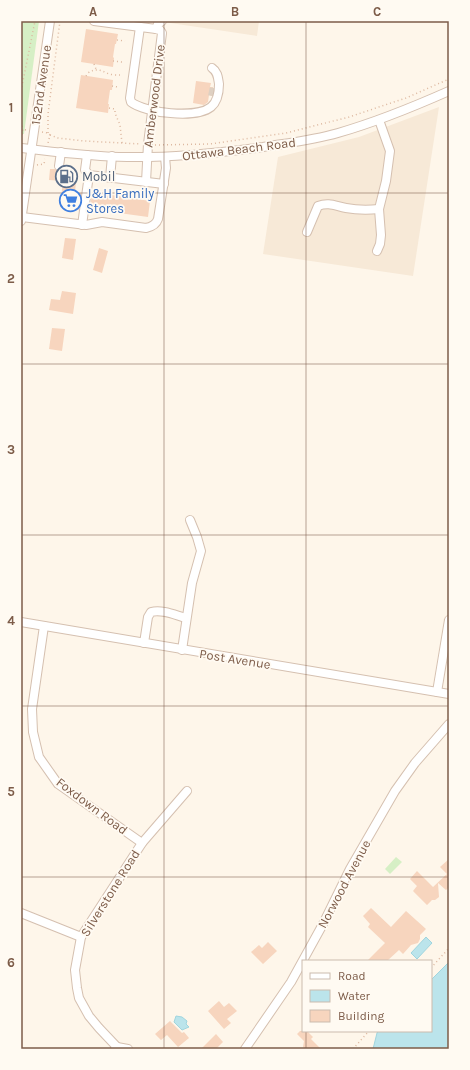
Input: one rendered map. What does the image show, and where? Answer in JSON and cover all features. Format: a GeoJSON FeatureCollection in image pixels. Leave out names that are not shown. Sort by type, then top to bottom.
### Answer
{"type":"FeatureCollection","features":[{"type":"Feature","properties":{"kind":"street","name":"152nd Avenue"},"geometry":{"type":"LineString","coordinates":[[21,219],[50,21]]}},
{"type":"Feature","properties":{"kind":"street","name":"Amberwood Drive"},"geometry":{"type":"LineString","coordinates":[[94,21],[156,29],[160,30],[162,33],[148,144],[146,182]]}},
{"type":"Feature","properties":{"kind":"street"},"geometry":{"type":"LineString","coordinates":[[156,29],[158,24],[162,21]]}},
{"type":"Feature","properties":{"kind":"street"},"geometry":{"type":"LineString","coordinates":[[140,27],[130,98],[131,102],[152,110],[175,113],[200,111],[211,107],[216,100],[219,88],[218,78],[214,70],[211,107]]}},
{"type":"Feature","properties":{"kind":"street","name":"Ottawa Beach Road"},"geometry":{"type":"LineString","coordinates":[[21,148],[87,155],[148,157],[189,156],[227,152],[310,140],[338,133],[379,120],[449,91]]}},
{"type":"Feature","properties":{"kind":"street"},"geometry":{"type":"LineString","coordinates":[[377,252],[381,235],[379,209],[386,181],[390,151],[379,120]]}},
{"type":"Feature","properties":{"kind":"street"},"geometry":{"type":"LineString","coordinates":[[59,166],[61,152]]}},
{"type":"Feature","properties":{"kind":"street"},"geometry":{"type":"LineString","coordinates":[[87,155],[85,170],[89,175],[164,184]]}},
{"type":"Feature","properties":{"kind":"street"},"geometry":{"type":"LineString","coordinates":[[110,178],[112,156]]}},
{"type":"Feature","properties":{"kind":"street"},"geometry":{"type":"LineString","coordinates":[[21,219],[82,225],[102,222],[146,228],[150,227],[157,223],[158,219],[166,168],[165,157]]}},
{"type":"Feature","properties":{"kind":"street"},"geometry":{"type":"LineString","coordinates":[[82,225],[89,175]]}},
{"type":"Feature","properties":{"kind":"street"},"geometry":{"type":"LineString","coordinates":[[307,232],[318,206],[325,203],[365,210],[379,209]]}},
{"type":"Feature","properties":{"kind":"street"},"geometry":{"type":"LineString","coordinates":[[182,650],[192,583],[201,551],[198,537],[190,520]]}},
{"type":"Feature","properties":{"kind":"street"},"geometry":{"type":"LineString","coordinates":[[144,643],[148,617],[151,612],[156,610],[186,618]]}},
{"type":"Feature","properties":{"kind":"street"},"geometry":{"type":"LineString","coordinates":[[437,692],[449,620]]}},
{"type":"Feature","properties":{"kind":"street","name":"Post Avenue"},"geometry":{"type":"LineString","coordinates":[[21,622],[449,694]]}},
{"type":"Feature","properties":{"kind":"street","name":"Foxdown Road"},"geometry":{"type":"LineString","coordinates":[[44,626],[32,709],[33,732],[39,757],[58,784],[142,843]]}},
{"type":"Feature","properties":{"kind":"street","name":"Norwood Avenue"},"geometry":{"type":"LineString","coordinates":[[303,960],[350,869],[395,791],[415,763],[449,724]]}},
{"type":"Feature","properties":{"kind":"street","name":"Silverstone Road"},"geometry":{"type":"LineString","coordinates":[[116,1048],[89,1016],[79,998],[75,970],[81,937],[142,843],[187,791]]}},
{"type":"Feature","properties":{"kind":"street"},"geometry":{"type":"LineString","coordinates":[[21,914],[81,937]]}},
{"type":"Feature","properties":{"kind":"street","name":"Norwood Avenue"},"geometry":{"type":"LineString","coordinates":[[245,1049],[291,982],[302,962]]}},
{"type":"Feature","properties":{"kind":"street"},"geometry":{"type":"LineString","coordinates":[[116,1048],[128,1049]]}},
{"type":"Feature","properties":{"kind":"path"},"geometry":{"type":"LineString","coordinates":[[21,91],[35,21]]}},
{"type":"Feature","properties":{"kind":"path"},"geometry":{"type":"LineString","coordinates":[[60,21],[47,133],[50,136],[58,138],[122,144],[141,144]]}},
{"type":"Feature","properties":{"kind":"path"},"geometry":{"type":"LineString","coordinates":[[117,40],[125,41]]}},
{"type":"Feature","properties":{"kind":"path"},"geometry":{"type":"LineString","coordinates":[[114,61],[122,62]]}},
{"type":"Feature","properties":{"kind":"path"},"geometry":{"type":"LineString","coordinates":[[94,64],[96,70]]}},
{"type":"Feature","properties":{"kind":"path"},"geometry":{"type":"LineString","coordinates":[[86,76],[91,71],[96,70],[108,74],[120,75]]}},
{"type":"Feature","properties":{"kind":"path"},"geometry":{"type":"LineString","coordinates":[[154,145],[210,144],[286,133],[349,117],[399,100],[449,79]]}},
{"type":"Feature","properties":{"kind":"path"},"geometry":{"type":"LineString","coordinates":[[112,86],[118,87]]}},
{"type":"Feature","properties":{"kind":"path"},"geometry":{"type":"LineString","coordinates":[[109,108],[115,109],[115,113],[119,120],[122,144]]}},
{"type":"Feature","properties":{"kind":"path"},"geometry":{"type":"LineString","coordinates":[[21,122],[23,130],[21,140]]}},
{"type":"Feature","properties":{"kind":"path"},"geometry":{"type":"LineString","coordinates":[[432,967],[449,948]]}},
{"type":"Feature","properties":{"kind":"path"},"geometry":{"type":"LineString","coordinates":[[353,1049],[368,1032]]}},
{"type":"Feature","properties":{"kind":"shaded area"},"geometry":{"type":"Polygon","coordinates":[[[157,21],[259,21],[257,36],[157,21]]]}},
{"type":"Feature","properties":{"kind":"shaded area"},"geometry":{"type":"Polygon","coordinates":[[[439,107],[413,276],[263,254],[278,157],[359,137],[439,107]]]}},
{"type":"Feature","properties":{"kind":"green space"},"geometry":{"type":"Polygon","coordinates":[[[21,21],[39,21],[24,134],[21,134],[21,21]]]}},
{"type":"Feature","properties":{"kind":"green space"},"geometry":{"type":"Polygon","coordinates":[[[396,857],[402,862],[390,874],[385,869],[396,857]]]}},
{"type":"Feature","properties":{"kind":"water"},"geometry":{"type":"Polygon","coordinates":[[[426,937],[432,943],[417,959],[411,953],[426,937]]]}},
{"type":"Feature","properties":{"kind":"water"},"geometry":{"type":"Polygon","coordinates":[[[449,962],[449,1049],[373,1049],[378,1032],[432,1032],[432,979],[449,962]]]}},
{"type":"Feature","properties":{"kind":"water"},"geometry":{"type":"Polygon","coordinates":[[[176,1016],[182,1017],[187,1021],[186,1024],[189,1027],[182,1030],[174,1022],[176,1016]]]}},
{"type":"Feature","properties":{"kind":"building"},"geometry":{"type":"Polygon","coordinates":[[[86,29],[118,34],[113,57],[113,67],[81,62],[86,29]]]}},
{"type":"Feature","properties":{"kind":"building"},"geometry":{"type":"Polygon","coordinates":[[[81,75],[113,80],[112,90],[110,90],[108,113],[76,108],[81,75]]]}},
{"type":"Feature","properties":{"kind":"building"},"geometry":{"type":"Polygon","coordinates":[[[196,81],[211,83],[210,87],[213,87],[212,96],[209,95],[208,102],[204,105],[193,103],[196,81]]]}},
{"type":"Feature","properties":{"kind":"building"},"geometry":{"type":"Polygon","coordinates":[[[50,169],[77,172],[75,192],[81,193],[79,210],[60,207],[63,181],[49,180],[50,169]]]}},
{"type":"Feature","properties":{"kind":"building"},"geometry":{"type":"Polygon","coordinates":[[[92,192],[150,201],[148,217],[90,209],[92,192]]]}},
{"type":"Feature","properties":{"kind":"building"},"geometry":{"type":"Polygon","coordinates":[[[65,238],[76,239],[73,260],[62,258],[65,238]]]}},
{"type":"Feature","properties":{"kind":"building"},"geometry":{"type":"Polygon","coordinates":[[[99,248],[108,251],[102,273],[93,270],[99,248]]]}},
{"type":"Feature","properties":{"kind":"building"},"geometry":{"type":"Polygon","coordinates":[[[62,291],[76,293],[73,314],[49,310],[51,299],[60,300],[62,291]]]}},
{"type":"Feature","properties":{"kind":"building"},"geometry":{"type":"Polygon","coordinates":[[[52,328],[65,329],[62,351],[49,349],[52,328]]]}},
{"type":"Feature","properties":{"kind":"building"},"geometry":{"type":"Polygon","coordinates":[[[449,859],[449,887],[446,890],[438,883],[439,897],[432,900],[427,905],[413,891],[417,886],[410,879],[417,871],[433,887],[447,874],[440,867],[449,859]]]}},
{"type":"Feature","properties":{"kind":"building"},"geometry":{"type":"Polygon","coordinates":[[[371,908],[391,927],[406,911],[426,929],[420,935],[418,943],[411,945],[403,954],[399,950],[388,960],[368,960],[385,943],[368,927],[370,924],[363,916],[371,908]]]}},
{"type":"Feature","properties":{"kind":"building"},"geometry":{"type":"Polygon","coordinates":[[[268,942],[277,951],[263,964],[251,952],[259,945],[262,948],[268,942]]]}},
{"type":"Feature","properties":{"kind":"building"},"geometry":{"type":"Polygon","coordinates":[[[219,1001],[224,1007],[229,1003],[237,1011],[227,1019],[231,1023],[224,1029],[208,1011],[219,1001]]]}},
{"type":"Feature","properties":{"kind":"building"},"geometry":{"type":"Polygon","coordinates":[[[170,1021],[189,1038],[178,1047],[167,1035],[161,1040],[155,1034],[170,1021]]]}},
{"type":"Feature","properties":{"kind":"building"},"geometry":{"type":"Polygon","coordinates":[[[300,1031],[308,1032],[313,1037],[311,1039],[321,1049],[305,1049],[303,1047],[304,1041],[297,1034],[300,1031]]]}},
{"type":"Feature","properties":{"kind":"building"},"geometry":{"type":"Polygon","coordinates":[[[216,1034],[223,1042],[216,1049],[201,1049],[216,1034]]]}},
{"type":"Feature","properties":{"kind":"tunnel"},"geometry":{"type":"LineString","coordinates":[[212,96],[214,87]]}},
{"type":"Feature","properties":{"kind":"place","name":"Mobil"},"geometry":{"type":"Point","coordinates":[66,176]}},
{"type":"Feature","properties":{"kind":"place","name":"J&H Family Stores"},"geometry":{"type":"Point","coordinates":[71,200]}}]}
